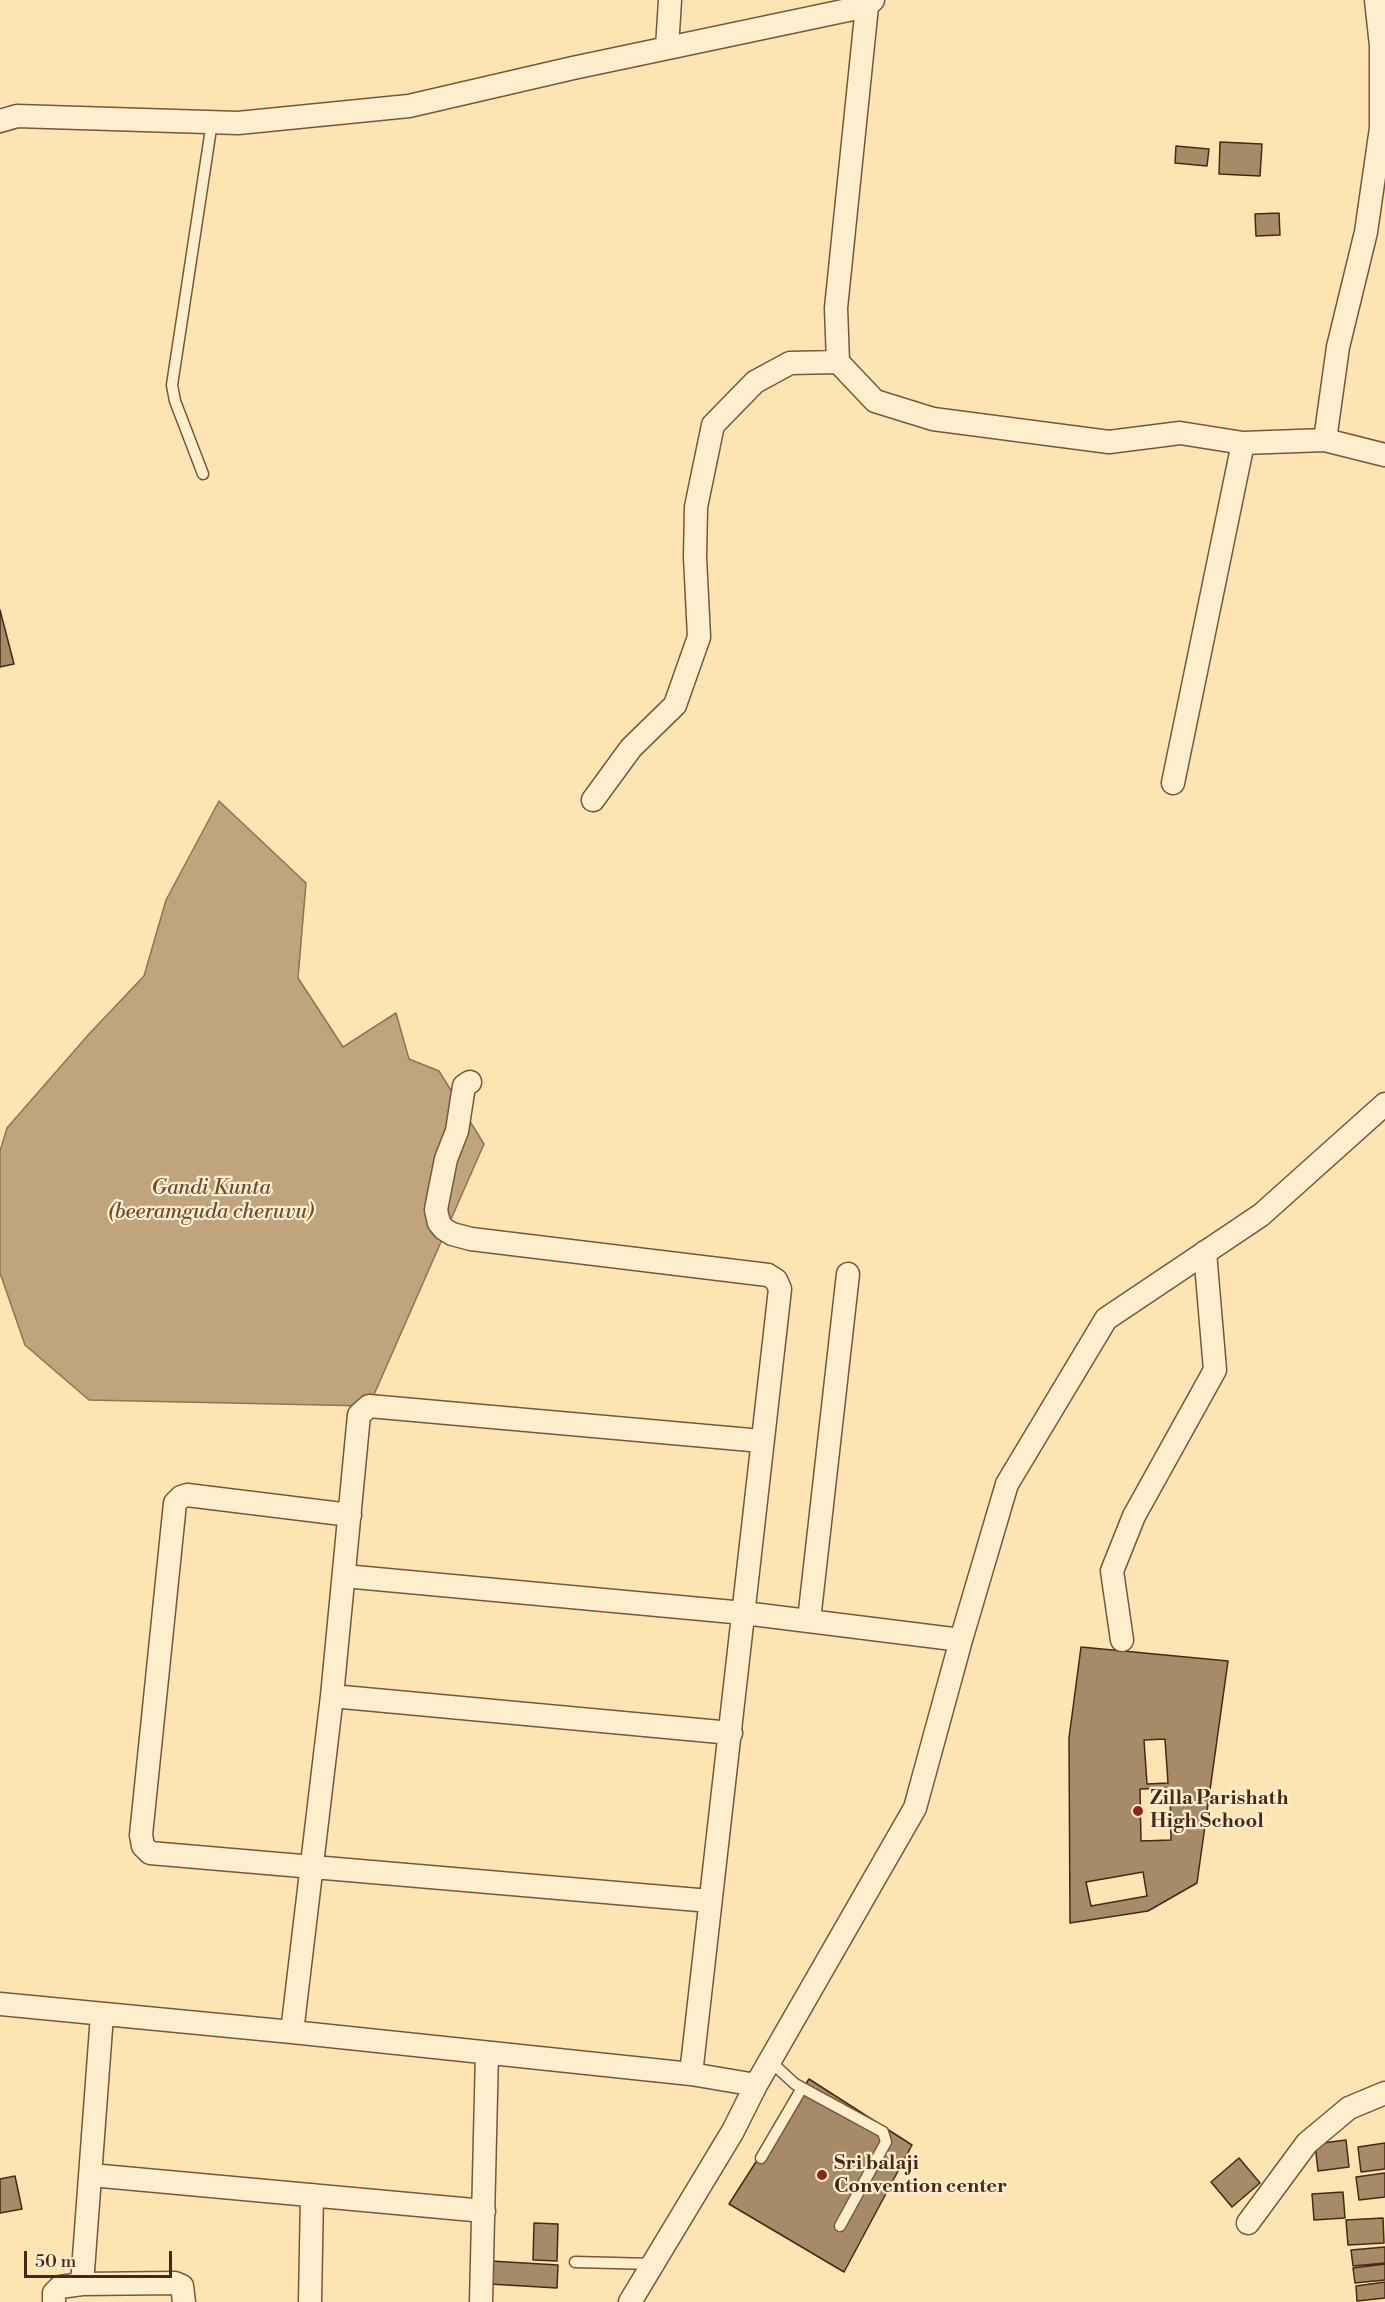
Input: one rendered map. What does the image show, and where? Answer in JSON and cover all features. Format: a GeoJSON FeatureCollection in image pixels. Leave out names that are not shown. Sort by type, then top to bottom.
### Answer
{"type":"FeatureCollection","features":[{"type":"Feature","properties":{"kind":"street"},"geometry":{"type":"LineString","coordinates":[[667,48],[670,0]]}},
{"type":"Feature","properties":{"kind":"street"},"geometry":{"type":"LineString","coordinates":[[1325,440],[1338,346],[1375,234],[1381,128],[1381,46],[1376,0]]}},
{"type":"Feature","properties":{"kind":"street"},"geometry":{"type":"LineString","coordinates":[[0,120],[17,116],[238,123],[409,106],[870,3],[836,308],[838,362],[875,401],[933,419],[1109,442],[1180,433],[1242,443],[1325,440],[1385,455]]}},
{"type":"Feature","properties":{"kind":"street"},"geometry":{"type":"LineString","coordinates":[[593,800],[631,748],[675,705],[699,638],[695,557],[696,507],[713,425],[755,382],[790,363],[838,362]]}},
{"type":"Feature","properties":{"kind":"street"},"geometry":{"type":"LineString","coordinates":[[1173,783],[1242,443]]}},
{"type":"Feature","properties":{"kind":"street"},"geometry":{"type":"LineString","coordinates":[[470,1082],[464,1086],[457,1131],[446,1159],[436,1210],[439,1223],[444,1229],[452,1234],[471,1239],[768,1275],[776,1280],[780,1289],[691,2074]]}},
{"type":"Feature","properties":{"kind":"street"},"geometry":{"type":"LineString","coordinates":[[630,2302],[733,2131],[756,2085],[915,1808],[1007,1484],[1106,1319],[1261,1215],[1385,1104]]}},
{"type":"Feature","properties":{"kind":"street"},"geometry":{"type":"LineString","coordinates":[[1122,1640],[1112,1571],[1134,1516],[1215,1370],[1205,1252]]}},
{"type":"Feature","properties":{"kind":"street"},"geometry":{"type":"LineString","coordinates":[[809,1620],[848,1274]]}},
{"type":"Feature","properties":{"kind":"street"},"geometry":{"type":"LineString","coordinates":[[292,2032],[332,1696],[359,1415],[369,1406],[762,1441]]}},
{"type":"Feature","properties":{"kind":"street"},"geometry":{"type":"LineString","coordinates":[[350,1515],[187,1495],[175,1503],[141,1835],[143,1846],[150,1853],[710,1901]]}},
{"type":"Feature","properties":{"kind":"street"},"geometry":{"type":"LineString","coordinates":[[344,1576],[744,1613],[961,1640]]}},
{"type":"Feature","properties":{"kind":"street"},"geometry":{"type":"LineString","coordinates":[[332,1696],[731,1733]]}},
{"type":"Feature","properties":{"kind":"street"},"geometry":{"type":"LineString","coordinates":[[0,2004],[691,2074],[756,2085]]}},
{"type":"Feature","properties":{"kind":"street"},"geometry":{"type":"LineString","coordinates":[[82,2284],[102,2015]]}},
{"type":"Feature","properties":{"kind":"street"},"geometry":{"type":"LineString","coordinates":[[481,2302],[487,2053]]}},
{"type":"Feature","properties":{"kind":"street"},"geometry":{"type":"LineString","coordinates":[[1248,2223],[1307,2143],[1349,2108],[1385,2092]]}},
{"type":"Feature","properties":{"kind":"street"},"geometry":{"type":"LineString","coordinates":[[91,2175],[484,2211]]}},
{"type":"Feature","properties":{"kind":"street"},"geometry":{"type":"LineString","coordinates":[[310,2302],[312,2195]]}},
{"type":"Feature","properties":{"kind":"street"},"geometry":{"type":"LineString","coordinates":[[54,2302],[54,2293],[60,2287],[82,2284],[175,2283],[182,2286],[184,2302]]}},
{"type":"Feature","properties":{"kind":"lane"},"geometry":{"type":"LineString","coordinates":[[203,474],[175,401],[172,385],[212,122]]}},
{"type":"Feature","properties":{"kind":"lane"},"geometry":{"type":"LineString","coordinates":[[770,2061],[795,2084],[883,2132],[886,2142],[840,2226]]}},
{"type":"Feature","properties":{"kind":"lane"},"geometry":{"type":"LineString","coordinates":[[762,2158],[802,2088]]}},
{"type":"Feature","properties":{"kind":"lane"},"geometry":{"type":"LineString","coordinates":[[575,2262],[653,2264]]}},
{"type":"Feature","properties":{"kind":"water","name":"Gandi Kunta (beeramguda cheruvu)"},"geometry":{"type":"Polygon","coordinates":[[[219,801],[306,883],[298,978],[343,1047],[396,1013],[409,1059],[439,1071],[484,1144],[369,1406],[89,1400],[25,1345],[0,1273],[0,1151],[7,1128],[89,1034],[144,976],[166,900],[219,801]]]}},
{"type":"Feature","properties":{"kind":"building"},"geometry":{"type":"Polygon","coordinates":[[[1220,142],[1262,144],[1260,176],[1219,174],[1220,142]]]}},
{"type":"Feature","properties":{"kind":"building"},"geometry":{"type":"Polygon","coordinates":[[[1176,146],[1209,149],[1207,166],[1175,163],[1176,146]]]}},
{"type":"Feature","properties":{"kind":"building"},"geometry":{"type":"Polygon","coordinates":[[[1279,213],[1280,235],[1256,236],[1255,214],[1279,213]]]}},
{"type":"Feature","properties":{"kind":"building"},"geometry":{"type":"Polygon","coordinates":[[[0,610],[14,664],[0,667],[0,610]]]}},
{"type":"Feature","properties":{"kind":"building","name":"Zilla Parishath High School"},"geometry":{"type":"Polygon","coordinates":[[[1081,1647],[1228,1661],[1197,1883],[1148,1911],[1070,1923],[1069,1738],[1081,1647]]]}},
{"type":"Feature","properties":{"kind":"building"},"geometry":{"type":"Polygon","coordinates":[[[1165,1739],[1168,1783],[1147,1784],[1144,1740],[1165,1739]]]}},
{"type":"Feature","properties":{"kind":"building"},"geometry":{"type":"Polygon","coordinates":[[[1170,1788],[1171,1840],[1141,1841],[1140,1789],[1170,1788]]]}},
{"type":"Feature","properties":{"kind":"building"},"geometry":{"type":"Polygon","coordinates":[[[1143,1872],[1147,1896],[1091,1906],[1086,1882],[1143,1872]]]}},
{"type":"Feature","properties":{"kind":"building","name":"Sri balaji Convention center"},"geometry":{"type":"Polygon","coordinates":[[[809,2079],[912,2145],[844,2272],[729,2204],[809,2079]]]}},
{"type":"Feature","properties":{"kind":"building"},"geometry":{"type":"Polygon","coordinates":[[[1346,2140],[1349,2167],[1318,2171],[1315,2144],[1346,2140]]]}},
{"type":"Feature","properties":{"kind":"building"},"geometry":{"type":"Polygon","coordinates":[[[1385,2143],[1385,2169],[1361,2172],[1358,2147],[1385,2143]]]}},
{"type":"Feature","properties":{"kind":"building"},"geometry":{"type":"Polygon","coordinates":[[[1239,2158],[1260,2183],[1232,2207],[1211,2182],[1239,2158]]]}},
{"type":"Feature","properties":{"kind":"building"},"geometry":{"type":"Polygon","coordinates":[[[1385,2173],[1385,2197],[1359,2200],[1356,2177],[1385,2173]]]}},
{"type":"Feature","properties":{"kind":"building"},"geometry":{"type":"Polygon","coordinates":[[[15,2176],[22,2209],[0,2213],[0,2179],[15,2176]]]}},
{"type":"Feature","properties":{"kind":"building"},"geometry":{"type":"Polygon","coordinates":[[[1343,2192],[1345,2218],[1314,2220],[1312,2194],[1343,2192]]]}},
{"type":"Feature","properties":{"kind":"building"},"geometry":{"type":"Polygon","coordinates":[[[1383,2218],[1384,2243],[1348,2245],[1346,2220],[1383,2218]]]}},
{"type":"Feature","properties":{"kind":"building"},"geometry":{"type":"Polygon","coordinates":[[[534,2223],[558,2224],[557,2261],[533,2260],[534,2223]]]}},
{"type":"Feature","properties":{"kind":"building"},"geometry":{"type":"Polygon","coordinates":[[[1385,2247],[1385,2263],[1353,2266],[1351,2250],[1385,2247]]]}},
{"type":"Feature","properties":{"kind":"building"},"geometry":{"type":"Polygon","coordinates":[[[491,2261],[558,2265],[557,2288],[490,2284],[491,2261]]]}},
{"type":"Feature","properties":{"kind":"building"},"geometry":{"type":"Polygon","coordinates":[[[1385,2264],[1385,2280],[1355,2283],[1353,2268],[1385,2264]]]}},
{"type":"Feature","properties":{"kind":"building"},"geometry":{"type":"Polygon","coordinates":[[[1385,2282],[1385,2298],[1357,2301],[1356,2286],[1385,2282]]]}},
{"type":"Feature","properties":{"kind":"place","name":"Zilla Parishath High School"},"geometry":{"type":"Point","coordinates":[1138,1811]}},
{"type":"Feature","properties":{"kind":"place","name":"Sri balaji Convention center"},"geometry":{"type":"Point","coordinates":[822,2175]}}]}
